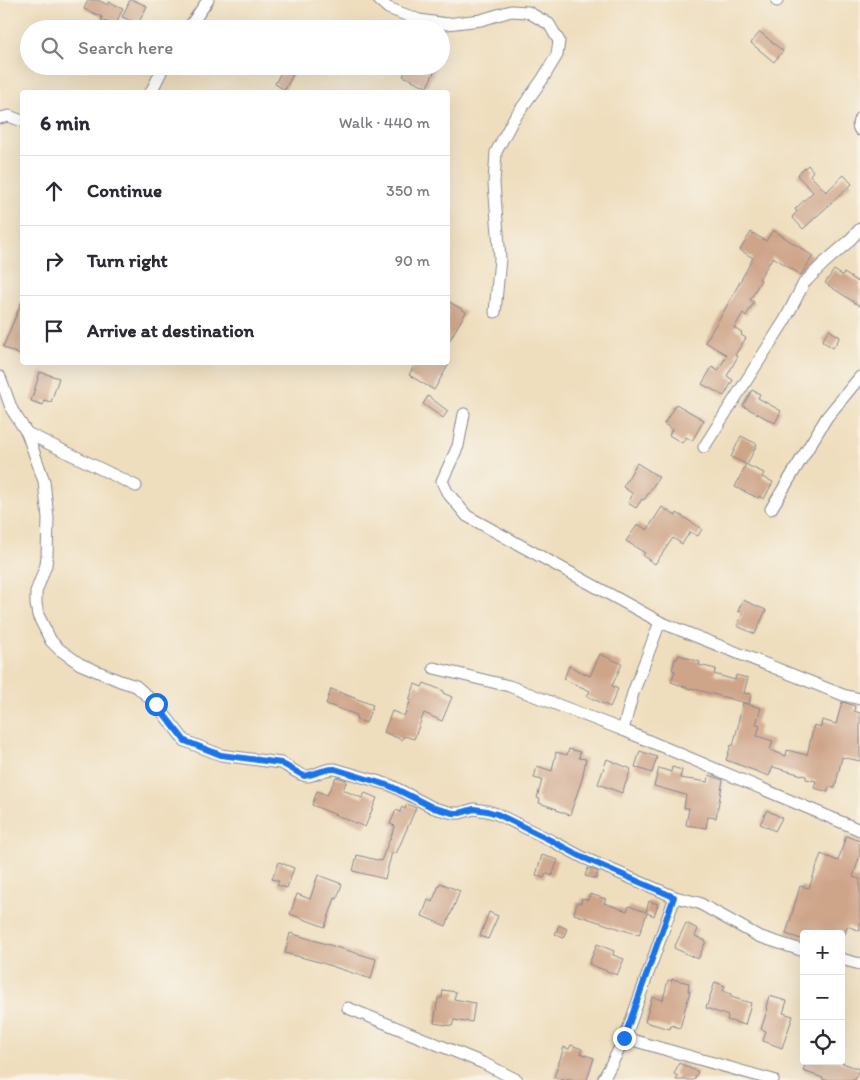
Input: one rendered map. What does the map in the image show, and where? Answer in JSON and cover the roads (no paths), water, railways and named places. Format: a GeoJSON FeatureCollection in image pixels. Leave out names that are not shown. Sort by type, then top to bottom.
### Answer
{"type":"FeatureCollection","features":[{"type":"Feature","properties":{"kind":"street"},"geometry":{"type":"LineString","coordinates":[[194,20],[208,0]]}},
{"type":"Feature","properties":{"kind":"street"},"geometry":{"type":"LineString","coordinates":[[378,0],[388,8],[419,20]]}},
{"type":"Feature","properties":{"kind":"street"},"geometry":{"type":"LineString","coordinates":[[450,24],[481,20],[511,11],[528,12],[549,24],[559,41],[557,55],[514,120],[496,152],[494,183],[500,259],[496,312]]}},
{"type":"Feature","properties":{"kind":"street"},"geometry":{"type":"LineString","coordinates":[[153,90],[160,75]]}},
{"type":"Feature","properties":{"kind":"street"},"geometry":{"type":"LineString","coordinates":[[0,118],[9,116],[20,120]]}},
{"type":"Feature","properties":{"kind":"street"},"geometry":{"type":"LineString","coordinates":[[860,118],[858,128],[860,130]]}},
{"type":"Feature","properties":{"kind":"street"},"geometry":{"type":"LineString","coordinates":[[704,447],[785,320],[804,283],[847,244],[860,229]]}},
{"type":"Feature","properties":{"kind":"street"},"geometry":{"type":"LineString","coordinates":[[0,376],[12,410],[27,433],[46,490],[48,518],[47,556],[46,565],[36,592],[36,604],[38,615],[51,641],[80,664],[136,686],[156,704],[185,741],[221,755],[281,763],[304,776],[329,768],[348,772],[390,786],[434,808],[453,813],[474,809],[497,814],[584,858],[674,897],[699,903],[758,936],[800,950]]}},
{"type":"Feature","properties":{"kind":"street"},"geometry":{"type":"LineString","coordinates":[[771,509],[826,417],[860,377]]}},
{"type":"Feature","properties":{"kind":"street"},"geometry":{"type":"LineString","coordinates":[[464,414],[458,446],[442,481],[447,492],[468,516],[660,622],[843,695],[860,699]]}},
{"type":"Feature","properties":{"kind":"street"},"geometry":{"type":"LineString","coordinates":[[27,433],[136,486]]}},
{"type":"Feature","properties":{"kind":"street"},"geometry":{"type":"LineString","coordinates":[[623,730],[633,693],[660,622]]}},
{"type":"Feature","properties":{"kind":"street"},"geometry":{"type":"LineString","coordinates":[[434,668],[509,686],[623,730],[860,830]]}},
{"type":"Feature","properties":{"kind":"street"},"geometry":{"type":"LineString","coordinates":[[603,1080],[624,1038],[674,897]]}},
{"type":"Feature","properties":{"kind":"street"},"geometry":{"type":"LineString","coordinates":[[845,960],[860,964]]}},
{"type":"Feature","properties":{"kind":"street"},"geometry":{"type":"LineString","coordinates":[[348,1008],[483,1063],[517,1080]]}},
{"type":"Feature","properties":{"kind":"street"},"geometry":{"type":"LineString","coordinates":[[624,1038],[773,1080]]}}]}
